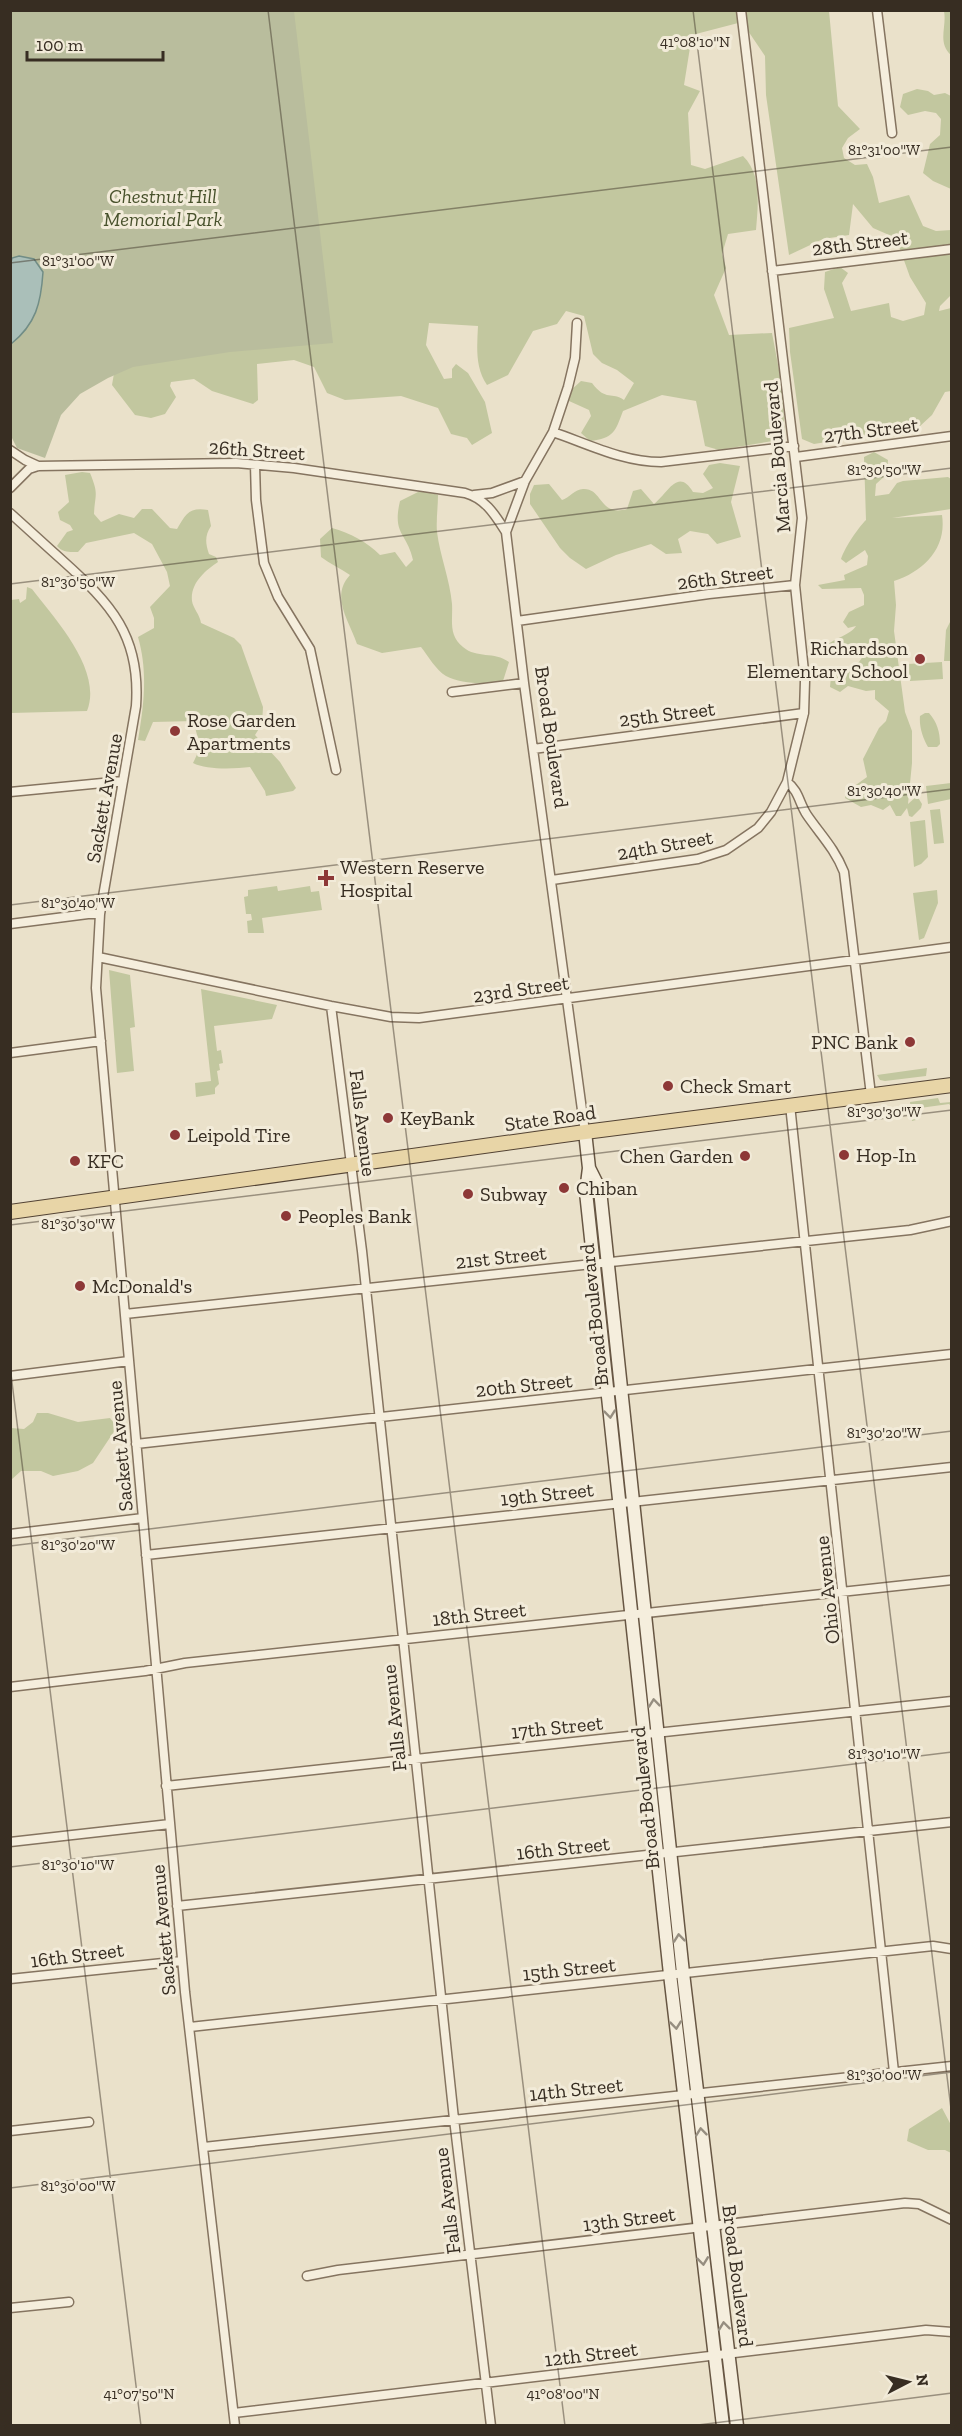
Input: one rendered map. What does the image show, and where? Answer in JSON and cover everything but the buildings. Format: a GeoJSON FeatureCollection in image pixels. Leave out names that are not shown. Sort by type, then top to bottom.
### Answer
{"type":"FeatureCollection","features":[{"type":"Feature","properties":{"kind":"main road","name":"State Road"},"geometry":{"type":"LineString","coordinates":[[10,1212],[585,1132],[951,1085]]}},
{"type":"Feature","properties":{"kind":"main road","name":"Broad Boulevard"},"geometry":{"type":"LineString","coordinates":[[585,1132],[589,1168],[600,1190],[601,1263],[608,1392],[620,1502],[658,1733],[683,1973],[737,2426]]}},
{"type":"Feature","properties":{"kind":"main road","name":"Broad Boulevard"},"geometry":{"type":"LineString","coordinates":[[601,1263],[621,1390],[633,1501],[644,1734],[723,2426]]}},
{"type":"Feature","properties":{"kind":"street","name":"Marcia Boulevard"},"geometry":{"type":"LineString","coordinates":[[741,10],[802,518],[795,585],[805,681],[804,713],[787,782]]}},
{"type":"Feature","properties":{"kind":"street"},"geometry":{"type":"LineString","coordinates":[[877,10],[892,133]]}},
{"type":"Feature","properties":{"kind":"street","name":"28th Street"},"geometry":{"type":"LineString","coordinates":[[772,272],[951,249]]}},
{"type":"Feature","properties":{"kind":"street","name":"Broad Boulevard"},"geometry":{"type":"LineString","coordinates":[[577,323],[572,372],[553,432],[525,481],[506,532],[524,683],[585,1132]]}},
{"type":"Feature","properties":{"kind":"street"},"geometry":{"type":"LineString","coordinates":[[553,432],[618,456],[647,462],[794,446]]}},
{"type":"Feature","properties":{"kind":"street","name":"27th Street"},"geometry":{"type":"LineString","coordinates":[[796,457],[951,436]]}},
{"type":"Feature","properties":{"kind":"street"},"geometry":{"type":"LineString","coordinates":[[10,450],[38,466]]}},
{"type":"Feature","properties":{"kind":"street","name":"26th Street"},"geometry":{"type":"LineString","coordinates":[[38,466],[204,463],[255,465],[378,480],[472,495],[492,493],[525,481]]}},
{"type":"Feature","properties":{"kind":"street"},"geometry":{"type":"LineString","coordinates":[[255,465],[256,500],[264,563],[278,597],[310,650],[336,770]]}},
{"type":"Feature","properties":{"kind":"street"},"geometry":{"type":"LineString","coordinates":[[10,488],[29,469],[38,466]]}},
{"type":"Feature","properties":{"kind":"street"},"geometry":{"type":"LineString","coordinates":[[472,495],[490,507],[506,532]]}},
{"type":"Feature","properties":{"kind":"street","name":"Sackett Avenue"},"geometry":{"type":"LineString","coordinates":[[10,513],[106,602],[127,636],[138,684],[100,914],[96,988],[182,1960],[235,2426]]}},
{"type":"Feature","properties":{"kind":"street","name":"26th Street"},"geometry":{"type":"LineString","coordinates":[[517,621],[709,594],[795,585]]}},
{"type":"Feature","properties":{"kind":"street"},"geometry":{"type":"LineString","coordinates":[[452,692],[524,683]]}},
{"type":"Feature","properties":{"kind":"street","name":"25th Street"},"geometry":{"type":"LineString","coordinates":[[533,749],[804,713]]}},
{"type":"Feature","properties":{"kind":"street"},"geometry":{"type":"LineString","coordinates":[[10,792],[123,780]]}},
{"type":"Feature","properties":{"kind":"street"},"geometry":{"type":"LineString","coordinates":[[787,782],[796,788],[803,809],[826,837],[842,866],[847,888],[871,1095]]}},
{"type":"Feature","properties":{"kind":"street","name":"24th Street"},"geometry":{"type":"LineString","coordinates":[[552,880],[698,859],[726,850],[758,828],[771,812],[787,782]]}},
{"type":"Feature","properties":{"kind":"street"},"geometry":{"type":"LineString","coordinates":[[10,924],[100,914]]}},
{"type":"Feature","properties":{"kind":"street","name":"23rd Street"},"geometry":{"type":"LineString","coordinates":[[98,957],[331,1006],[391,1017],[419,1018],[951,947]]}},
{"type":"Feature","properties":{"kind":"street","name":"Falls Avenue"},"geometry":{"type":"LineString","coordinates":[[331,1006],[366,1289],[454,2119],[491,2426]]}},
{"type":"Feature","properties":{"kind":"street"},"geometry":{"type":"LineString","coordinates":[[10,1053],[101,1041]]}},
{"type":"Feature","properties":{"kind":"street","name":"Ohio Avenue"},"geometry":{"type":"LineString","coordinates":[[790,1105],[894,2072]]}},
{"type":"Feature","properties":{"kind":"street","name":"21st Street"},"geometry":{"type":"LineString","coordinates":[[125,1314],[910,1230],[951,1221]]}},
{"type":"Feature","properties":{"kind":"street","name":"20th Street"},"geometry":{"type":"LineString","coordinates":[[136,1444],[951,1354]]}},
{"type":"Feature","properties":{"kind":"street"},"geometry":{"type":"LineString","coordinates":[[10,1376],[129,1361]]}},
{"type":"Feature","properties":{"kind":"street","name":"19th Street"},"geometry":{"type":"LineString","coordinates":[[146,1555],[951,1467]]}},
{"type":"Feature","properties":{"kind":"street"},"geometry":{"type":"LineString","coordinates":[[10,1534],[143,1518]]}},
{"type":"Feature","properties":{"kind":"street","name":"18th Street"},"geometry":{"type":"LineString","coordinates":[[10,1687],[403,1639],[951,1580]]}},
{"type":"Feature","properties":{"kind":"street","name":"17th Street"},"geometry":{"type":"LineString","coordinates":[[166,1786],[951,1701]]}},
{"type":"Feature","properties":{"kind":"street","name":"16th Street"},"geometry":{"type":"LineString","coordinates":[[177,1906],[951,1822]]}},
{"type":"Feature","properties":{"kind":"street"},"geometry":{"type":"LineString","coordinates":[[10,1842],[170,1824]]}},
{"type":"Feature","properties":{"kind":"street","name":"15th Street"},"geometry":{"type":"LineString","coordinates":[[189,2027],[933,1946],[951,1949]]}},
{"type":"Feature","properties":{"kind":"street","name":"16th Street"},"geometry":{"type":"LineString","coordinates":[[10,1979],[182,1960]]}},
{"type":"Feature","properties":{"kind":"street","name":"14th Street"},"geometry":{"type":"LineString","coordinates":[[204,2147],[951,2066]]}},
{"type":"Feature","properties":{"kind":"street"},"geometry":{"type":"LineString","coordinates":[[10,2131],[89,2122]]}},
{"type":"Feature","properties":{"kind":"street","name":"13th Street"},"geometry":{"type":"LineString","coordinates":[[307,2276],[912,2203],[919,2204],[951,2220]]}},
{"type":"Feature","properties":{"kind":"street"},"geometry":{"type":"LineString","coordinates":[[10,2308],[69,2302]]}},
{"type":"Feature","properties":{"kind":"street","name":"12th Street"},"geometry":{"type":"LineString","coordinates":[[234,2413],[926,2330],[951,2332]]}},
{"type":"Feature","properties":{"kind":"green space","name":"Chestnut Hill Memorial Park"},"geometry":{"type":"Polygon","coordinates":[[[10,11],[294,11],[333,343],[230,352],[133,367],[80,394],[61,415],[45,458],[17,448],[10,434],[10,11]]]}},
{"type":"Feature","properties":{"kind":"green space"},"geometry":{"type":"Polygon","coordinates":[[[99,11],[829,11],[838,106],[860,129],[848,138],[842,148],[844,158],[855,165],[867,164],[873,177],[879,203],[909,195],[923,226],[936,231],[951,230],[951,295],[940,306],[939,311],[951,308],[951,391],[945,392],[932,415],[919,427],[814,444],[802,439],[789,328],[834,318],[824,289],[825,272],[840,267],[848,273],[842,283],[851,311],[889,303],[891,317],[903,321],[924,315],[926,303],[910,277],[896,238],[873,228],[853,204],[849,235],[823,239],[789,255],[766,95],[765,56],[742,22],[692,35],[684,85],[700,91],[688,113],[691,165],[705,169],[743,156],[753,172],[757,191],[756,230],[728,234],[722,254],[726,268],[714,295],[729,335],[772,333],[782,386],[785,439],[719,450],[705,446],[696,401],[662,395],[623,411],[618,424],[609,436],[590,441],[581,433],[591,416],[589,410],[569,401],[570,391],[581,381],[592,383],[601,392],[624,400],[634,383],[617,370],[602,363],[593,354],[584,316],[566,311],[557,324],[533,331],[508,375],[487,385],[480,371],[477,349],[478,326],[429,323],[426,345],[444,379],[452,378],[452,369],[456,364],[468,373],[485,402],[492,433],[472,445],[467,438],[451,434],[438,408],[401,396],[345,400],[327,393],[314,367],[294,360],[257,364],[258,400],[253,404],[212,391],[194,379],[171,382],[170,386],[176,397],[165,414],[151,418],[135,415],[112,385],[117,356],[99,11]]]}},
{"type":"Feature","properties":{"kind":"green space"},"geometry":{"type":"Polygon","coordinates":[[[944,11],[951,11],[951,55],[943,40],[944,11]]]}},
{"type":"Feature","properties":{"kind":"green space"},"geometry":{"type":"Polygon","coordinates":[[[917,89],[934,95],[945,93],[951,96],[951,189],[933,181],[923,173],[930,144],[940,135],[941,119],[936,113],[925,111],[908,115],[900,107],[903,94],[917,89]]]}},
{"type":"Feature","properties":{"kind":"green space"},"geometry":{"type":"Polygon","coordinates":[[[874,452],[888,460],[887,474],[876,484],[875,496],[889,494],[897,483],[903,481],[948,477],[951,479],[951,509],[892,518],[942,515],[943,527],[937,548],[931,557],[915,571],[894,581],[896,605],[894,631],[905,712],[912,731],[908,804],[917,796],[922,804],[912,817],[909,816],[907,808],[901,816],[896,816],[890,805],[883,810],[871,805],[861,807],[845,798],[846,792],[867,777],[863,759],[879,728],[886,721],[889,711],[875,699],[875,690],[866,691],[848,686],[840,692],[830,687],[831,676],[859,662],[868,649],[860,645],[829,652],[824,648],[854,629],[856,626],[848,628],[843,622],[849,612],[864,605],[861,588],[822,589],[818,585],[845,580],[844,575],[867,565],[868,556],[865,550],[846,563],[841,559],[852,538],[866,520],[864,457],[874,452]]]}},
{"type":"Feature","properties":{"kind":"green space"},"geometry":{"type":"Polygon","coordinates":[[[720,463],[740,466],[731,502],[741,537],[717,544],[708,534],[690,531],[678,539],[682,553],[666,554],[651,544],[616,555],[586,569],[560,548],[530,504],[530,494],[534,485],[549,484],[562,500],[583,489],[594,493],[611,509],[627,509],[633,491],[641,489],[654,504],[673,484],[678,482],[688,485],[693,492],[703,493],[713,488],[703,474],[709,465],[720,463]]]}},
{"type":"Feature","properties":{"kind":"green space"},"geometry":{"type":"Polygon","coordinates":[[[90,473],[93,480],[96,494],[94,514],[101,522],[119,514],[134,518],[142,509],[152,509],[170,528],[177,529],[192,511],[208,510],[211,526],[206,539],[207,546],[209,554],[216,557],[218,562],[196,583],[192,601],[201,623],[234,638],[241,645],[263,707],[262,724],[255,735],[280,762],[296,788],[293,791],[266,796],[250,767],[213,768],[193,763],[200,743],[195,721],[153,722],[145,741],[138,740],[144,688],[143,663],[138,637],[154,628],[154,618],[150,607],[170,586],[167,572],[152,544],[134,533],[86,543],[78,552],[64,551],[57,546],[67,532],[73,530],[70,525],[60,520],[58,512],[69,502],[65,475],[90,473]]]}},
{"type":"Feature","properties":{"kind":"green space"},"geometry":{"type":"Polygon","coordinates":[[[422,490],[438,495],[437,532],[451,595],[452,627],[455,637],[468,651],[509,662],[503,681],[474,683],[452,679],[432,663],[421,647],[382,653],[357,644],[341,600],[344,583],[350,575],[321,557],[320,539],[332,528],[339,530],[364,542],[380,555],[395,552],[406,567],[413,560],[399,527],[400,501],[422,490]]]}},
{"type":"Feature","properties":{"kind":"green space"},"geometry":{"type":"Polygon","coordinates":[[[27,587],[32,589],[64,631],[83,663],[89,679],[90,696],[87,711],[11,713],[11,600],[19,599],[20,603],[26,599],[27,587]]]}},
{"type":"Feature","properties":{"kind":"green space"},"geometry":{"type":"Polygon","coordinates":[[[951,620],[951,661],[944,661],[946,630],[951,620]]]}},
{"type":"Feature","properties":{"kind":"green space"},"geometry":{"type":"Polygon","coordinates":[[[942,662],[943,679],[910,681],[908,664],[942,662]]]}},
{"type":"Feature","properties":{"kind":"green space"},"geometry":{"type":"Polygon","coordinates":[[[929,713],[938,727],[940,744],[937,747],[928,747],[923,736],[920,716],[929,713]]]}},
{"type":"Feature","properties":{"kind":"green space"},"geometry":{"type":"Polygon","coordinates":[[[951,783],[951,799],[928,804],[926,786],[951,783]]]}},
{"type":"Feature","properties":{"kind":"green space"},"geometry":{"type":"Polygon","coordinates":[[[940,809],[944,843],[934,844],[930,810],[940,809]]]}},
{"type":"Feature","properties":{"kind":"green space"},"geometry":{"type":"Polygon","coordinates":[[[925,820],[928,857],[914,867],[910,822],[925,820]]]}},
{"type":"Feature","properties":{"kind":"green space"},"geometry":{"type":"Polygon","coordinates":[[[277,886],[278,891],[310,886],[311,892],[319,891],[322,910],[262,918],[264,933],[248,933],[247,921],[252,920],[251,914],[246,914],[244,897],[248,896],[248,890],[277,886]]]}},
{"type":"Feature","properties":{"kind":"green space"},"geometry":{"type":"Polygon","coordinates":[[[937,890],[938,903],[924,938],[919,940],[913,893],[937,890]]]}},
{"type":"Feature","properties":{"kind":"green space"},"geometry":{"type":"Polygon","coordinates":[[[109,970],[130,975],[135,1027],[130,1028],[134,1071],[117,1073],[109,970]]]}},
{"type":"Feature","properties":{"kind":"green space"},"geometry":{"type":"Polygon","coordinates":[[[201,989],[277,1005],[272,1019],[214,1026],[217,1051],[221,1050],[223,1063],[219,1064],[220,1070],[217,1071],[219,1084],[215,1088],[215,1094],[196,1097],[195,1083],[211,1081],[201,989]]]}},
{"type":"Feature","properties":{"kind":"green space"},"geometry":{"type":"Polygon","coordinates":[[[927,1068],[926,1076],[885,1081],[880,1080],[877,1075],[927,1068]]]}},
{"type":"Feature","properties":{"kind":"green space"},"geometry":{"type":"Polygon","coordinates":[[[938,1098],[940,1103],[951,1102],[951,1106],[949,1104],[920,1108],[920,1119],[912,1121],[910,1102],[938,1098]]]}},
{"type":"Feature","properties":{"kind":"green space"},"geometry":{"type":"Polygon","coordinates":[[[37,1413],[48,1413],[78,1422],[110,1418],[117,1427],[93,1463],[78,1471],[53,1476],[41,1471],[21,1471],[11,1480],[11,1428],[24,1429],[33,1422],[37,1413]]]}},
{"type":"Feature","properties":{"kind":"green space"},"geometry":{"type":"Polygon","coordinates":[[[942,2108],[951,2125],[951,2153],[945,2150],[928,2150],[907,2141],[909,2129],[942,2108]]]}},
{"type":"Feature","properties":{"kind":"water"},"geometry":{"type":"Polygon","coordinates":[[[19,256],[34,259],[43,272],[42,283],[39,303],[32,321],[11,344],[11,262],[12,258],[19,256]]]}},
{"type":"Feature","properties":{"kind":"place","name":"Richardson Elementary School"},"geometry":{"type":"Point","coordinates":[920,659]}},
{"type":"Feature","properties":{"kind":"place","name":"Rose Garden Apartments"},"geometry":{"type":"Point","coordinates":[175,731]}},
{"type":"Feature","properties":{"kind":"place","name":"Western Reserve Hospital"},"geometry":{"type":"Point","coordinates":[326,878]}},
{"type":"Feature","properties":{"kind":"place","name":"PNC Bank"},"geometry":{"type":"Point","coordinates":[910,1042]}},
{"type":"Feature","properties":{"kind":"place","name":"Check Smart"},"geometry":{"type":"Point","coordinates":[668,1086]}},
{"type":"Feature","properties":{"kind":"place","name":"KeyBank"},"geometry":{"type":"Point","coordinates":[388,1118]}},
{"type":"Feature","properties":{"kind":"place","name":"Leipold Tire"},"geometry":{"type":"Point","coordinates":[175,1135]}},
{"type":"Feature","properties":{"kind":"place","name":"Hop-In"},"geometry":{"type":"Point","coordinates":[844,1155]}},
{"type":"Feature","properties":{"kind":"place","name":"Chen Garden"},"geometry":{"type":"Point","coordinates":[745,1156]}},
{"type":"Feature","properties":{"kind":"place","name":"KFC"},"geometry":{"type":"Point","coordinates":[75,1161]}},
{"type":"Feature","properties":{"kind":"place","name":"Chiban"},"geometry":{"type":"Point","coordinates":[564,1188]}},
{"type":"Feature","properties":{"kind":"place","name":"Subway"},"geometry":{"type":"Point","coordinates":[468,1194]}},
{"type":"Feature","properties":{"kind":"place","name":"Peoples Bank"},"geometry":{"type":"Point","coordinates":[286,1216]}},
{"type":"Feature","properties":{"kind":"place","name":"McDonald's"},"geometry":{"type":"Point","coordinates":[80,1286]}}]}
